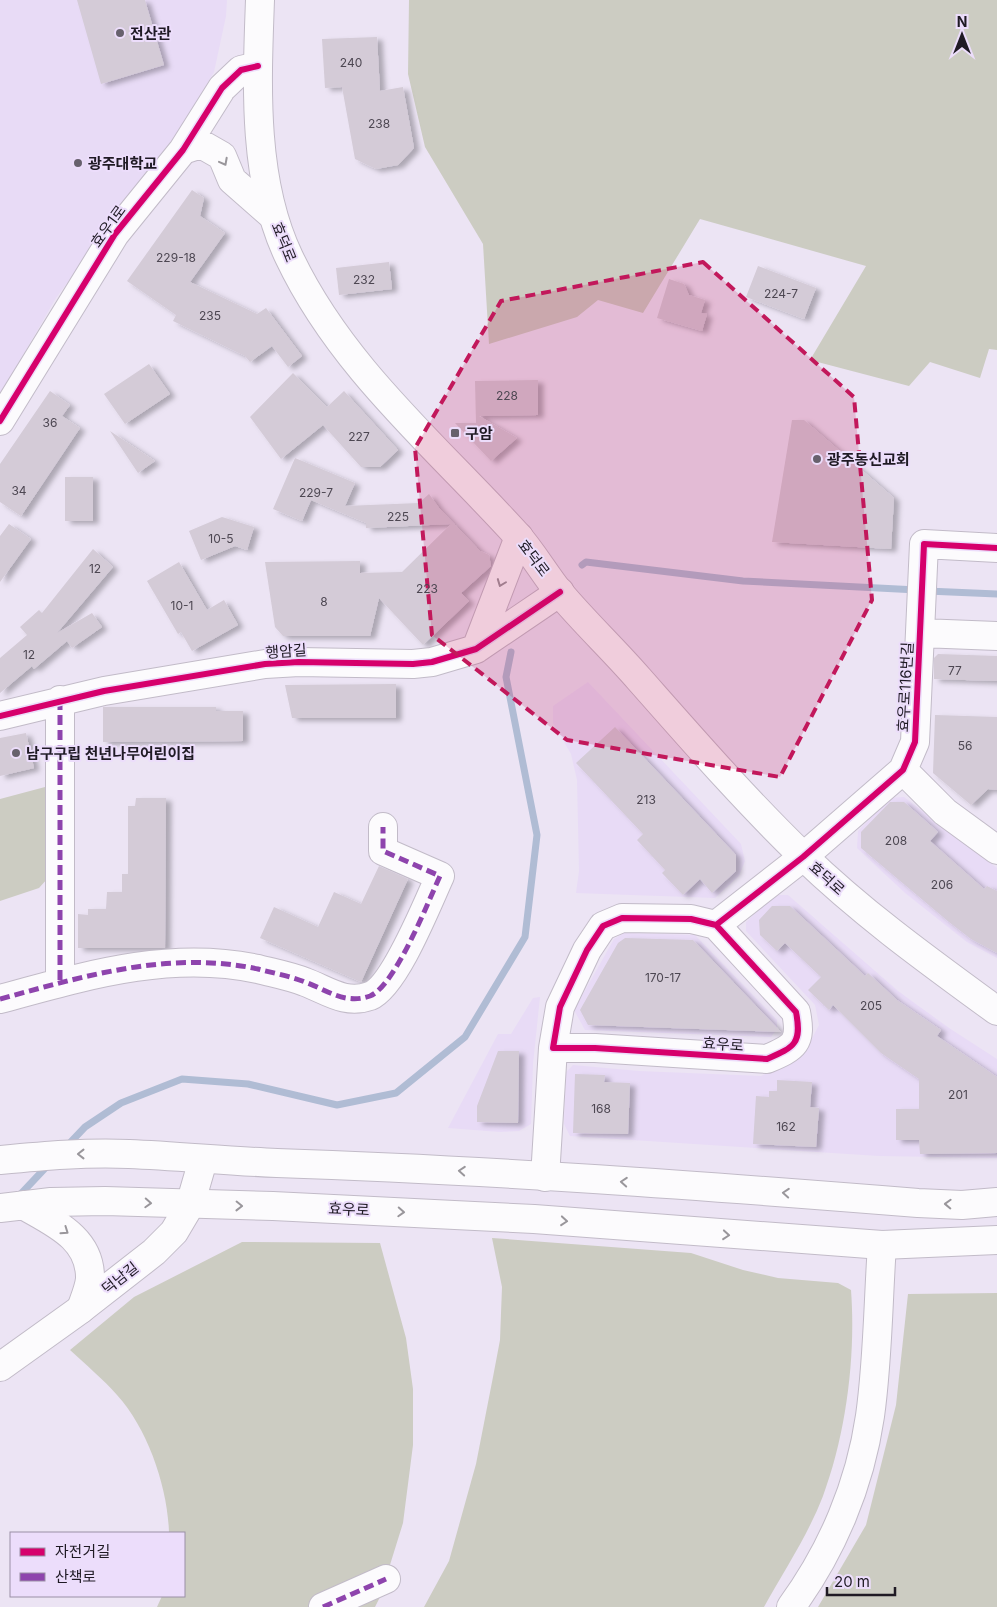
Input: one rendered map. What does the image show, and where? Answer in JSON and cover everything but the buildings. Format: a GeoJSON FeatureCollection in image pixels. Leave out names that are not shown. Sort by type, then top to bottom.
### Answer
{"type":"FeatureCollection","features":[{"type":"Feature","properties":{"kind":"street","name":"효덕로"},"geometry":{"type":"LineString","coordinates":[[260,0],[258,66],[264,176],[273,216],[288,257],[318,308],[362,372],[518,537],[560,592],[739,792],[803,857],[876,922],[997,1011]]}},
{"type":"Feature","properties":{"kind":"street","name":"효우1로"},"geometry":{"type":"LineString","coordinates":[[0,421],[114,234],[183,150],[222,88],[241,70],[258,66]]}},
{"type":"Feature","properties":{"kind":"street"},"geometry":{"type":"LineString","coordinates":[[183,150],[201,144],[222,156],[232,180],[273,216]]}},
{"type":"Feature","properties":{"kind":"street"},"geometry":{"type":"LineString","coordinates":[[476,649],[518,537]]}},
{"type":"Feature","properties":{"kind":"street","name":"효우로116번길"},"geometry":{"type":"LineString","coordinates":[[716,924],[803,857],[903,770],[915,742],[924,544],[997,548]]}},
{"type":"Feature","properties":{"kind":"street","name":"행암길"},"geometry":{"type":"LineString","coordinates":[[0,716],[60,700],[266,664],[299,662],[413,664],[432,662],[476,649],[560,592]]}},
{"type":"Feature","properties":{"kind":"street"},"geometry":{"type":"LineString","coordinates":[[921,624],[997,636]]}},
{"type":"Feature","properties":{"kind":"street"},"geometry":{"type":"LineString","coordinates":[[60,700],[60,982]]}},
{"type":"Feature","properties":{"kind":"street"},"geometry":{"type":"LineString","coordinates":[[903,770],[945,812],[997,850]]}},
{"type":"Feature","properties":{"kind":"street"},"geometry":{"type":"LineString","coordinates":[[0,999],[60,982],[134,965],[213,962],[256,969],[305,981],[342,998],[356,1000],[372,995],[383,985],[400,958],[440,876],[383,851],[383,828]]}},
{"type":"Feature","properties":{"kind":"street"},"geometry":{"type":"LineString","coordinates":[[545,1176],[553,1048],[560,1007],[587,950],[603,926],[622,918],[691,919],[716,924]]}},
{"type":"Feature","properties":{"kind":"street","name":"효우로"},"geometry":{"type":"LineString","coordinates":[[553,1048],[595,1048],[767,1059],[790,1049],[800,1031],[796,1012],[716,924]]}},
{"type":"Feature","properties":{"kind":"street"},"geometry":{"type":"LineString","coordinates":[[0,1160],[67,1154],[130,1154],[202,1160],[364,1165],[545,1176],[918,1203],[962,1204],[997,1202]]}},
{"type":"Feature","properties":{"kind":"street","name":"덕남길"},"geometry":{"type":"LineString","coordinates":[[0,1367],[81,1309],[154,1252],[174,1232],[190,1205],[202,1160]]}},
{"type":"Feature","properties":{"kind":"street","name":"효우로"},"geometry":{"type":"LineString","coordinates":[[12,1206],[51,1202],[105,1201],[190,1205],[283,1206],[524,1218],[882,1245],[997,1240]]}},
{"type":"Feature","properties":{"kind":"street"},"geometry":{"type":"LineString","coordinates":[[12,1206],[68,1232],[85,1253],[90,1281],[81,1309]]}},
{"type":"Feature","properties":{"kind":"street"},"geometry":{"type":"LineString","coordinates":[[791,1607],[813,1577],[836,1533],[864,1449],[873,1386],[882,1245]]}},
{"type":"Feature","properties":{"kind":"street"},"geometry":{"type":"LineString","coordinates":[[324,1607],[386,1579]]}},
{"type":"Feature","properties":{"kind":"highlighted area"},"geometry":{"type":"Polygon","coordinates":[[[703,262],[854,397],[872,600],[780,777],[567,740],[432,635],[415,448],[501,301],[703,262]]]}},
{"type":"Feature","properties":{"kind":"shaded area","name":"광주대학교"},"geometry":{"type":"Polygon","coordinates":[[[0,0],[227,0],[226,16],[214,72],[183,125],[56,298],[0,395],[0,0]]]}},
{"type":"Feature","properties":{"kind":"shaded area"},"geometry":{"type":"Polygon","coordinates":[[[409,0],[997,0],[997,350],[989,349],[980,378],[930,362],[909,386],[810,360],[866,266],[700,219],[643,313],[598,300],[577,317],[489,344],[483,244],[425,147],[408,74],[409,0]]]}},
{"type":"Feature","properties":{"kind":"shaded area"},"geometry":{"type":"Polygon","coordinates":[[[588,682],[741,844],[745,861],[739,876],[715,898],[576,893],[579,871],[577,780],[571,754],[553,723],[553,706],[588,682]]]}},
{"type":"Feature","properties":{"kind":"shaded area"},"geometry":{"type":"Polygon","coordinates":[[[45,787],[48,878],[39,888],[0,901],[0,799],[45,787]]]}},
{"type":"Feature","properties":{"kind":"shaded area"},"geometry":{"type":"Polygon","coordinates":[[[904,797],[997,868],[997,958],[967,942],[905,893],[857,848],[858,831],[890,798],[904,797]]]}},
{"type":"Feature","properties":{"kind":"shaded area"},"geometry":{"type":"Polygon","coordinates":[[[775,895],[788,895],[898,991],[949,1028],[997,1059],[997,1158],[879,1156],[570,1136],[564,1124],[566,1072],[573,1065],[639,1071],[761,1076],[780,1067],[808,1046],[819,1025],[815,1005],[746,931],[746,922],[775,895]]]}},
{"type":"Feature","properties":{"kind":"shaded area"},"geometry":{"type":"Polygon","coordinates":[[[624,933],[695,935],[777,1020],[777,1029],[771,1037],[585,1030],[574,1010],[614,939],[624,933]]]}},
{"type":"Feature","properties":{"kind":"shaded area"},"geometry":{"type":"Polygon","coordinates":[[[540,997],[533,1064],[531,1124],[519,1131],[500,1132],[448,1128],[498,1034],[511,1034],[533,998],[540,997]]]}},
{"type":"Feature","properties":{"kind":"shaded area"},"geometry":{"type":"Polygon","coordinates":[[[492,1238],[691,1253],[743,1270],[778,1278],[838,1283],[851,1290],[852,1342],[850,1368],[838,1447],[823,1496],[810,1525],[764,1607],[424,1607],[449,1561],[476,1464],[500,1340],[502,1287],[492,1238]]]}},
{"type":"Feature","properties":{"kind":"shaded area"},"geometry":{"type":"Polygon","coordinates":[[[242,1242],[380,1243],[406,1338],[413,1389],[413,1445],[403,1523],[380,1597],[375,1607],[157,1607],[162,1597],[185,1597],[185,1532],[169,1532],[165,1497],[154,1460],[147,1442],[128,1409],[112,1389],[70,1350],[134,1297],[242,1242]]]}},
{"type":"Feature","properties":{"kind":"shaded area"},"geometry":{"type":"Polygon","coordinates":[[[997,1293],[997,1607],[818,1607],[866,1525],[896,1405],[908,1294],[997,1293]]]}},
{"type":"Feature","properties":{"kind":"waterway"},"geometry":{"type":"LineString","coordinates":[[582,565],[586,562],[743,581],[917,590]]}},
{"type":"Feature","properties":{"kind":"waterway"},"geometry":{"type":"LineString","coordinates":[[927,591],[997,594]]}},
{"type":"Feature","properties":{"kind":"waterway"},"geometry":{"type":"LineString","coordinates":[[67,1146],[85,1127],[121,1103],[182,1079],[248,1084],[337,1105],[396,1093],[465,1037],[525,937],[537,835],[506,677],[511,652]]}},
{"type":"Feature","properties":{"kind":"waterway"},"geometry":{"type":"LineString","coordinates":[[17,1198],[49,1164]]}},
{"type":"Feature","properties":{"kind":"marked path"},"geometry":{"type":"LineString","coordinates":[[60,700],[60,982]]}},
{"type":"Feature","properties":{"kind":"marked path"},"geometry":{"type":"LineString","coordinates":[[0,999],[96,974],[127,968],[192,962],[258,969],[299,980],[344,998],[352,999],[370,996],[380,989],[400,960],[440,876],[383,851],[383,827]]}},
{"type":"Feature","properties":{"kind":"marked path"},"geometry":{"type":"LineString","coordinates":[[323,1607],[386,1579]]}},
{"type":"Feature","properties":{"kind":"cycle path"},"geometry":{"type":"LineString","coordinates":[[0,421],[115,234],[183,150],[222,88],[241,70],[258,66]]}},
{"type":"Feature","properties":{"kind":"cycle path"},"geometry":{"type":"LineString","coordinates":[[716,925],[803,857],[903,770],[915,742],[924,544],[997,548]]}},
{"type":"Feature","properties":{"kind":"cycle path"},"geometry":{"type":"LineString","coordinates":[[0,716],[104,691],[265,664],[299,662],[413,664],[432,662],[476,649],[560,592]]}},
{"type":"Feature","properties":{"kind":"cycle path"},"geometry":{"type":"LineString","coordinates":[[622,918],[691,919],[716,925],[796,1012],[798,1031],[794,1043],[784,1051],[767,1059],[595,1048],[553,1048],[560,1007],[587,950],[603,926],[622,918]]}},
{"type":"Feature","properties":{"kind":"place","name":"전산관"},"geometry":{"type":"Point","coordinates":[120,33]}},
{"type":"Feature","properties":{"kind":"place","name":"광주대학교"},"geometry":{"type":"Point","coordinates":[78,163]}},
{"type":"Feature","properties":{"kind":"place","name":"구암"},"geometry":{"type":"Point","coordinates":[455,433]}},
{"type":"Feature","properties":{"kind":"place","name":"광주동신교회"},"geometry":{"type":"Point","coordinates":[817,459]}},
{"type":"Feature","properties":{"kind":"place","name":"남구구립 천년나무어린이집"},"geometry":{"type":"Point","coordinates":[16,753]}}]}
